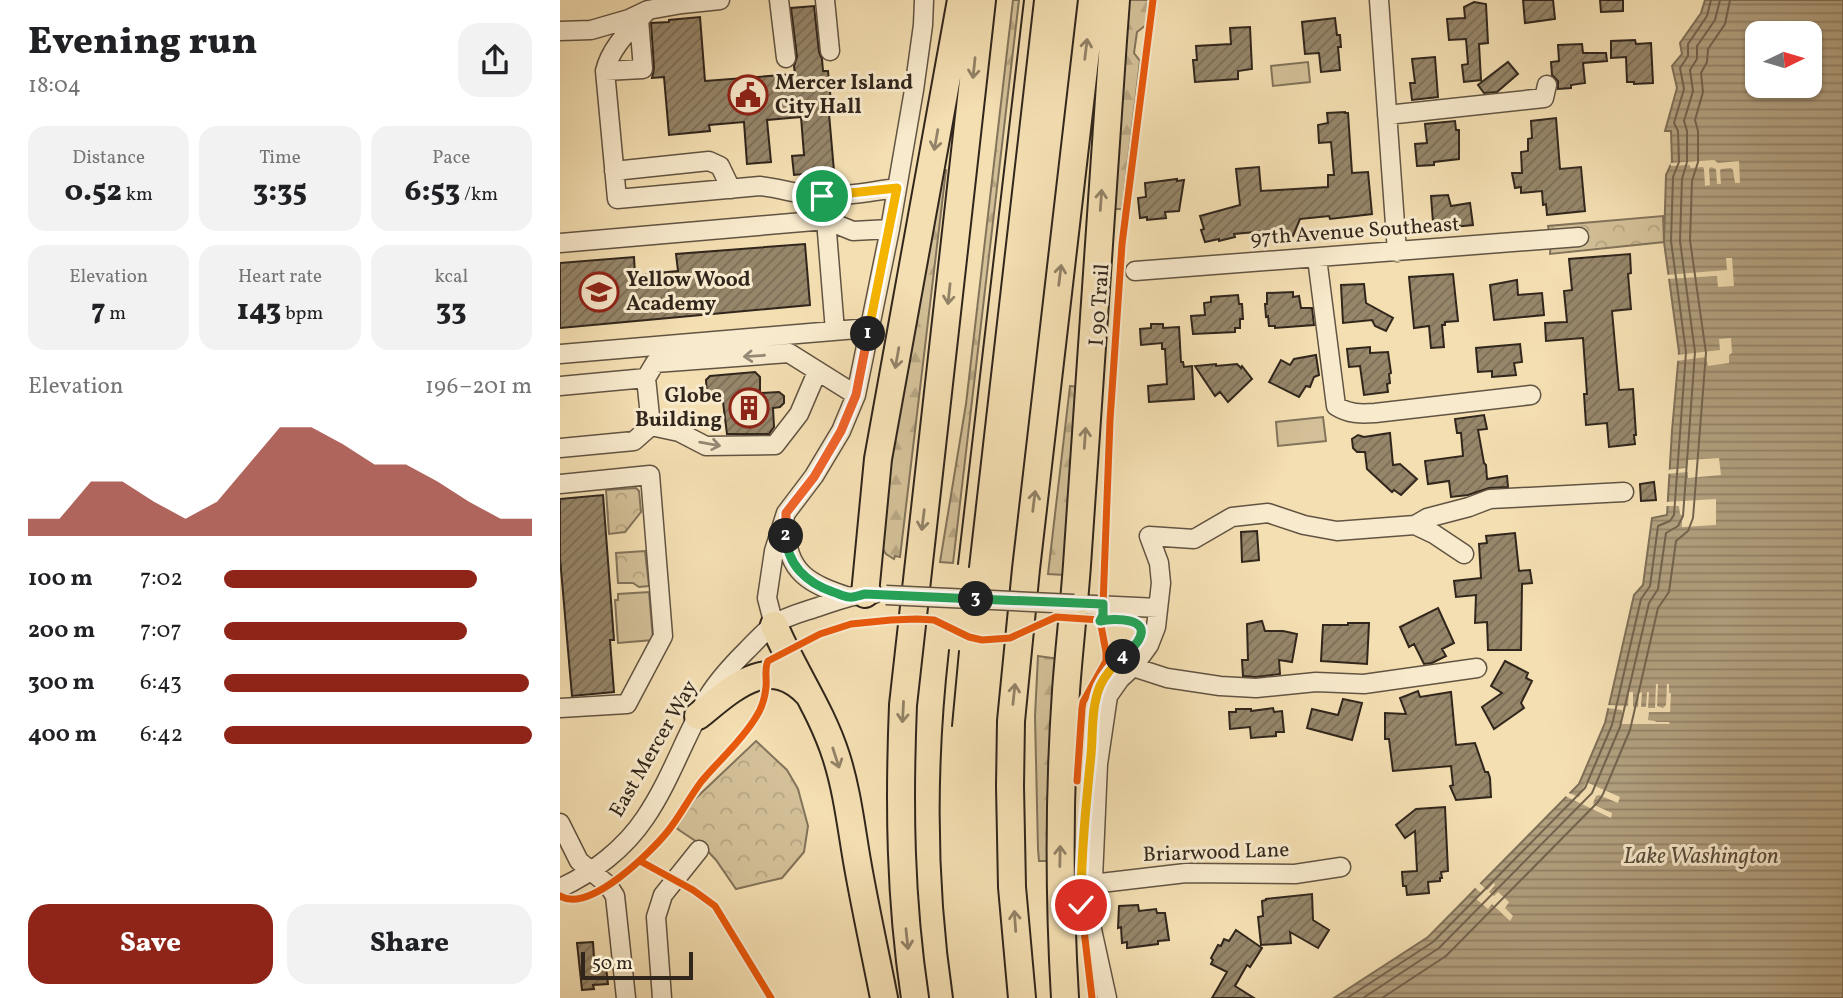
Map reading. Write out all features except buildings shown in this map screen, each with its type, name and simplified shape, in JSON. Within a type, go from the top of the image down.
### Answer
[{"type":"highway","points":[[867,595],[878,459],[961,0]]},
{"type":"highway","points":[[915,998],[901,859],[903,705],[982,0]]},
{"type":"highway","points":[[1022,998],[1012,887],[1011,721],[1092,0]]},
{"type":"highway","points":[[1065,998],[1060,867],[1066,692],[1116,0]]},
{"type":"highway","points":[[774,625],[835,754],[846,793],[884,998]]},
{"type":"highway","points":[[698,716],[742,682],[760,675],[790,679],[809,695]]},
{"type":"street","points":[[560,31],[591,30],[682,4],[720,0]]},
{"type":"street","points":[[779,0],[786,58]]},
{"type":"street","points":[[825,0],[830,51]]},
{"type":"street","points":[[774,625],[767,598],[774,551],[786,513],[814,477],[841,431],[856,395],[890,229],[914,90],[925,0]]},
{"type":"street","points":[[1379,0],[1397,252]]},
{"type":"street","points":[[644,15],[617,45],[608,59],[606,71],[617,199],[769,187],[822,196],[897,188]]},
{"type":"street","points":[[606,71],[643,69],[644,15]]},
{"type":"street","points":[[1387,115],[1544,98],[1548,85]]},
{"type":"street","points":[[614,171],[709,161],[720,166],[731,189]]},
{"type":"street","points":[[560,243],[826,220],[853,231],[890,229]]},
{"type":"street","points":[[826,220],[835,331]]},
{"type":"street","name":"97th Avenue Southeast","points":[[1135,271],[1579,237]]},
{"type":"street","points":[[1317,258],[1336,406],[1353,414],[1375,413],[1531,395]]},
{"type":"street","points":[[560,354],[869,328]]},
{"type":"street","points":[[651,426],[646,378],[655,363],[789,353],[856,395]]},
{"type":"street","points":[[651,426],[679,432],[706,446],[775,446],[799,414],[817,372]]},
{"type":"street","points":[[560,386],[646,378]]},
{"type":"street","points":[[560,448],[634,441],[651,426]]},
{"type":"street","points":[[560,484],[650,475],[663,636],[627,704],[560,708]]},
{"type":"street","points":[[1107,998],[1091,925],[1098,764],[1108,696],[1149,645],[1156,627],[1161,583],[1149,536],[1194,539],[1232,517],[1268,513],[1304,525],[1337,531],[1415,525],[1427,518],[1469,508],[1490,499],[1623,492]]},
{"type":"street","points":[[786,513],[786,542],[797,569],[813,583],[867,595]]},
{"type":"street","points":[[1415,525],[1464,554]]},
{"type":"street","name":"East Mercer Way","points":[[560,888],[618,849],[645,818],[710,693],[732,665],[774,625],[798,614],[867,595],[1158,608]]},
{"type":"street","points":[[1133,667],[1167,678],[1256,688],[1316,682],[1364,684],[1478,668]]},
{"type":"street","points":[[560,823],[579,861],[608,885],[615,896],[626,998]]},
{"type":"street","points":[[662,998],[656,917],[663,895],[699,850]]},
{"type":"street","name":"Briarwood Lane","points":[[1093,884],[1186,873],[1295,874],[1341,867]]},
{"type":"green space","points":[[1013,0],[1019,0],[953,563],[940,562],[966,404]]},
{"type":"green space","points":[[1129,0],[1149,0],[1146,25],[1137,32],[1134,53],[1140,61],[1122,209],[1114,209]]},
{"type":"green space","points":[[1308,62],[1310,82],[1273,86],[1271,66]]},
{"type":"green space","points":[[938,169],[946,170],[900,557],[895,556],[894,559],[886,554],[881,546],[891,445]]},
{"type":"green space","points":[[1663,216],[1664,242],[1550,254],[1548,226]]},
{"type":"green space","points":[[1070,386],[1079,387],[1064,575],[1048,574]]},
{"type":"green space","points":[[1323,417],[1326,441],[1278,446],[1276,422]]},
{"type":"green space","points":[[636,488],[639,491],[641,512],[625,532],[609,534],[606,490]]},
{"type":"green space","points":[[645,551],[649,586],[618,583],[616,553]]},
{"type":"green space","points":[[649,592],[653,640],[618,643],[615,600],[618,600],[618,594]]},
{"type":"green space","points":[[1038,656],[1060,659],[1049,861],[1039,861],[1038,849],[1035,716]]},
{"type":"green space","points":[[756,741],[787,770],[798,789],[808,826],[804,852],[782,878],[736,889],[703,846],[676,828],[695,799]]},
{"type":"water","name":"Lake Washington","points":[[1705,0],[1843,0],[1843,998],[1334,998],[1428,937],[1579,784],[1605,723],[1634,595],[1643,585],[1652,518],[1667,515],[1679,352],[1664,242],[1666,175],[1672,162],[1671,131],[1665,131],[1677,88],[1672,66],[1682,54],[1680,43],[1701,13]]},
{"type":"pier","points":[[1714,160],[1718,163],[1739,161],[1740,183],[1735,183],[1731,168],[1721,169],[1721,184],[1717,184],[1716,169],[1711,167],[1710,185],[1705,186],[1703,167],[1671,166],[1670,163]]},
{"type":"pier","points":[[1726,258],[1732,258],[1734,286],[1718,287],[1717,276],[1666,279],[1665,275],[1727,270]]},
{"type":"pier","points":[[1731,338],[1732,353],[1729,355],[1729,363],[1708,366],[1706,357],[1676,361],[1676,355],[1720,350],[1719,339]]},
{"type":"pier","points":[[1719,458],[1721,475],[1688,478],[1688,472],[1666,474],[1666,470],[1686,468],[1686,460]]},
{"type":"pier","points":[[1716,499],[1716,525],[1682,527],[1679,506],[1666,506],[1666,502]]},
{"type":"pier","points":[[1656,684],[1657,706],[1663,708],[1666,705],[1669,684],[1670,712],[1649,712],[1648,720],[1670,724],[1622,724],[1622,710],[1607,708],[1607,705],[1628,706],[1629,692],[1633,692],[1633,707],[1638,707],[1639,693],[1642,692],[1641,707],[1646,707],[1649,692],[1648,708],[1655,708]]},
{"type":"pier","points":[[1586,782],[1620,797],[1618,803],[1599,795],[1593,803],[1612,813],[1611,818],[1563,795],[1566,792],[1579,797]]},
{"type":"pier","points":[[1478,882],[1487,890],[1494,883],[1489,892],[1494,896],[1498,892],[1509,902],[1505,908],[1513,916],[1510,921],[1492,904],[1488,909],[1476,899],[1481,893],[1473,886]]},
{"type":"tram line","points":[[958,564],[1024,0]]},
{"type":"tram line","points":[[969,567],[1034,0]]},
{"type":"tram line","points":[[949,650],[942,737],[940,824],[943,911],[953,998]]},
{"type":"tram line","points":[[952,726],[959,651]]},
{"type":"cycle path","name":"I 90 Trail","points":[[1077,781],[1083,702],[1106,661],[1100,620],[1103,615],[1110,420],[1122,244],[1153,0]]},
{"type":"cycle path","points":[[560,896],[572,899],[602,889],[634,866],[660,841],[701,782],[737,743],[756,717],[765,695],[768,661],[820,634],[851,624],[917,619],[934,620],[969,637],[982,640],[1010,638],[1056,617],[1129,619],[1136,622],[1141,631],[1140,639],[1107,676],[1095,706],[1081,868],[1081,905],[1092,998]]},
{"type":"cycle path","points":[[640,861],[693,890],[715,906],[771,998]]},
{"type":"place","name":"Mercer Island City Hall","points":[[748,95]]},
{"type":"place","name":"Yellow Wood Academy","points":[[599,292]]},
{"type":"place","name":"Globe Building","points":[[749,408]]},
{"type":"route","points":[[822,196],[897,188],[856,395],[841,431],[814,477],[786,513],[786,542],[790,556],[804,577],[824,589],[849,597],[865,594],[1103,604],[1100,621],[1129,619],[1136,622],[1140,639],[1112,667],[1099,687],[1095,706],[1084,818],[1081,905]]}]
